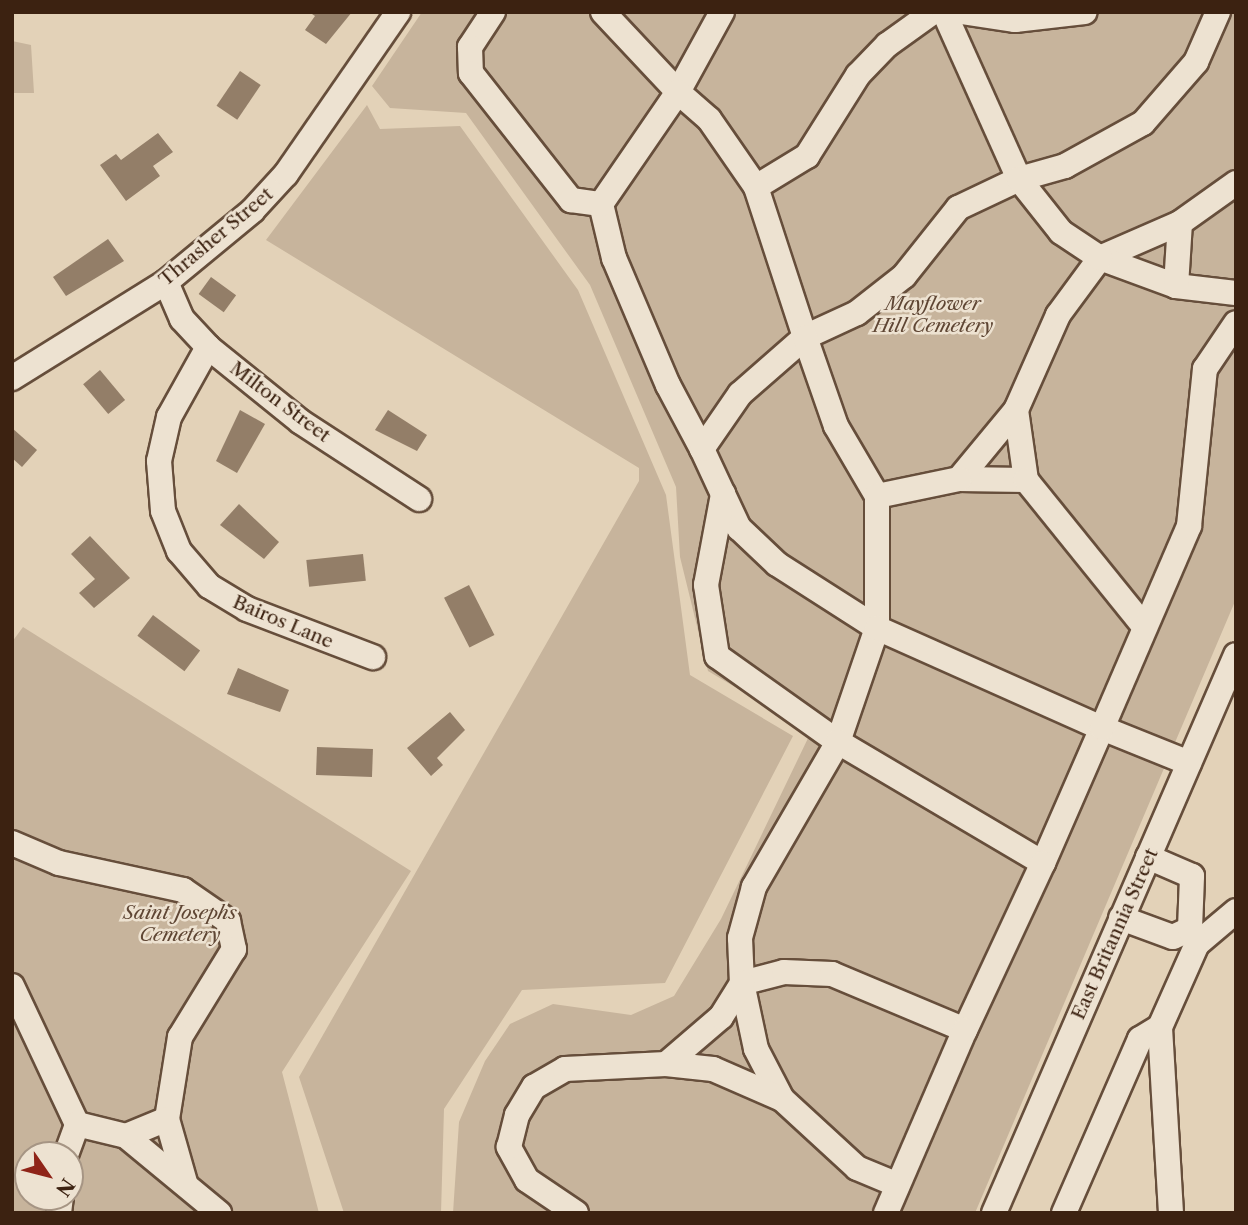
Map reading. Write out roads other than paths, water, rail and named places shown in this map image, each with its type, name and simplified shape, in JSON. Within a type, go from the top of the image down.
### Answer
[{"type":"street","name":"Thrasher Street","points":[[12,378],[166,282],[268,196],[398,12]]},
{"type":"street","points":[[493,12],[470,47],[471,73],[571,200],[601,204]]},
{"type":"street","points":[[603,12],[678,92],[709,119],[756,187],[836,426],[877,496],[877,628],[838,742],[754,887],[740,938],[742,983],[756,1049],[782,1099]]},
{"type":"street","points":[[722,12],[678,92],[601,204],[609,245],[723,494],[752,545],[877,628],[1102,728],[1189,763]]},
{"type":"street","points":[[756,187],[807,156],[866,66],[933,12]]},
{"type":"street","points":[[944,12],[1019,179],[1061,232],[1100,258],[1176,286],[1236,293]]},
{"type":"street","points":[[961,12],[1015,20],[1085,12]]},
{"type":"street","points":[[702,449],[740,394],[805,337],[885,294],[958,208],[1019,179],[1065,166],[1143,123],[1196,62],[1217,12]]},
{"type":"street","points":[[959,479],[1016,410],[1058,315],[1100,258],[1180,223],[1236,183]]},
{"type":"street","points":[[1176,286],[1180,223]]},
{"type":"street","name":"Milton Street","points":[[166,282],[182,319],[208,346],[301,422],[419,499]]},
{"type":"street","points":[[886,1213],[965,1030],[1043,863],[1189,526],[1205,369],[1236,323]]},
{"type":"street","name":"Bairos Lane","points":[[208,346],[169,417],[159,461],[163,511],[179,551],[209,586],[247,610],[373,657]]},
{"type":"street","points":[[1016,410],[1026,480],[1144,626]]},
{"type":"street","points":[[877,496],[959,479],[1026,480]]},
{"type":"street","points":[[723,494],[706,585],[717,656],[838,742],[1043,863]]},
{"type":"street","name":"East Britannia Street","points":[[994,1213],[1236,654]]},
{"type":"street","points":[[12,843],[59,863],[183,890],[228,920],[234,949],[180,1037],[167,1119],[187,1185]]},
{"type":"street","points":[[1148,857],[1192,876],[1194,936],[1160,1027],[1171,1213]]},
{"type":"street","points":[[1121,918],[1173,937],[1194,936],[1236,911]]},
{"type":"street","points":[[666,1063],[721,1017],[742,983],[784,972],[832,974],[965,1030]]},
{"type":"street","points":[[12,986],[77,1124],[71,1141]]},
{"type":"street","points":[[1064,1213],[1140,1038],[1160,1027]]},
{"type":"street","points":[[576,1213],[544,1195],[516,1164],[509,1147],[525,1100],[548,1074],[565,1069],[666,1063],[713,1069],[782,1099],[857,1168],[898,1185]]},
{"type":"street","points":[[126,1136],[167,1119]]},
{"type":"street","points":[[77,1124],[126,1136],[219,1213]]},
{"type":"park label","name":"Mayflower Hill Cemetery","points":[[933,315]]},
{"type":"park label","name":"Saint Josephs Cemetery","points":[[180,924]]}]
